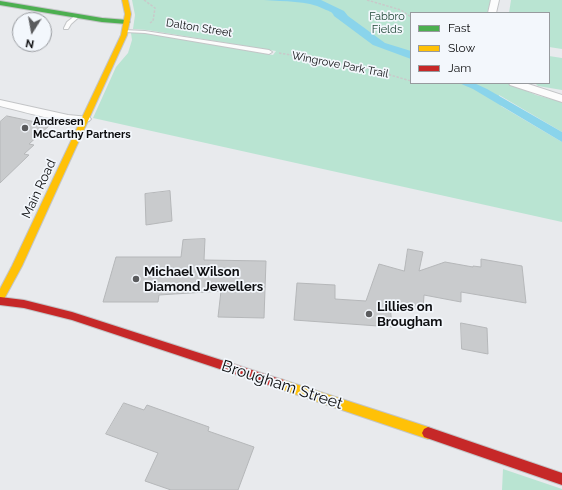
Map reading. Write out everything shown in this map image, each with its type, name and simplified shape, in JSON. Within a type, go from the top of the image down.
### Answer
[{"type":"street","name":"Main Road","points":[[2,293],[125,31],[128,14],[125,0]]},
{"type":"street","points":[[492,12],[495,0]]},
{"type":"street","points":[[0,3],[110,22],[127,22]]},
{"type":"street","points":[[526,86],[562,99]]},
{"type":"street","points":[[0,103],[68,118],[85,119]]},
{"type":"street","name":"Brougham Street","points":[[2,293],[32,306],[76,318],[274,382],[562,479]]},
{"type":"lane","points":[[66,28],[69,23],[78,16]]},
{"type":"lane","name":"Dalton Street","points":[[125,31],[140,31],[269,52]]},
{"type":"path","points":[[140,31],[153,21],[155,8],[144,0]]},
{"type":"path","points":[[367,0],[401,10],[410,16]]},
{"type":"path","name":"Wingrove Park Trail","points":[[269,52],[366,68],[410,81]]},
{"type":"green space","name":"Fabbro Fields","points":[[132,0],[491,0],[488,12],[410,12],[410,84],[511,84],[536,95],[562,102],[562,132],[499,95],[501,106],[562,142],[562,222],[93,118],[116,67],[128,53],[132,40],[131,33],[143,33],[273,55],[276,51],[133,29],[135,15]]},
{"type":"green space","points":[[511,0],[562,0],[562,49],[550,47],[550,12],[509,12]]},
{"type":"green space","points":[[550,56],[562,58],[562,90],[538,86],[536,84],[550,84]]},
{"type":"green space","points":[[503,469],[562,489],[562,490],[502,490]]},
{"type":"water","points":[[264,0],[321,0],[344,11],[348,16],[385,43],[410,51],[410,59],[373,45],[334,16],[331,12],[310,4]]},
{"type":"water","points":[[461,84],[476,84],[487,89],[562,132],[562,142],[473,89]]},
{"type":"building","points":[[7,116],[50,125],[29,144],[34,145],[24,154],[29,155],[0,183],[0,122]]},
{"type":"building","points":[[170,191],[172,221],[146,225],[145,194]]},
{"type":"building","points":[[205,239],[204,260],[266,261],[264,318],[218,317],[221,291],[159,295],[158,302],[103,302],[116,257],[181,257],[183,240]]},
{"type":"building","points":[[408,249],[423,252],[419,271],[445,262],[481,267],[481,259],[522,266],[526,303],[461,292],[461,302],[424,295],[423,310],[390,304],[392,327],[294,320],[297,283],[335,285],[335,299],[366,301],[379,264],[404,271]]},
{"type":"building","points":[[461,323],[487,328],[488,354],[462,349]]},
{"type":"building","points":[[124,403],[144,410],[147,405],[209,427],[208,431],[254,447],[238,490],[171,490],[145,481],[158,453],[106,434]]},
{"type":"traffic: fast","points":[[0,3],[102,20],[127,22]]},
{"type":"traffic: slow","points":[[0,298],[17,266],[124,35],[128,14],[125,0]]},
{"type":"traffic: slow","points":[[280,384],[428,433]]},
{"type":"traffic: jam","points":[[0,301],[24,304],[72,316],[280,384]]},
{"type":"traffic: jam","points":[[428,433],[562,479]]},
{"type":"place","name":"Andresen McCarthy Partners","points":[[25,128]]},
{"type":"place","name":"Michael Wilson Diamond Jewellers","points":[[136,279]]},
{"type":"place","name":"Lillies on Brougham","points":[[369,314]]}]
